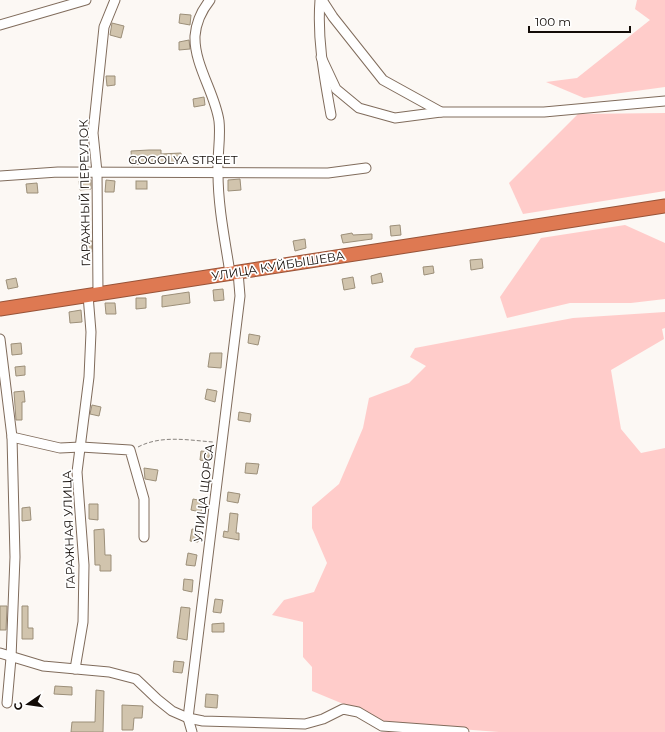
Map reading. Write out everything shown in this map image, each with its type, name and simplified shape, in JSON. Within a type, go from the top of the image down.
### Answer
[{"type":"highway","name":"УЛИЦА КУЙБЫШЕВА","points":[[0,309],[665,206]]},
{"type":"street","points":[[0,25],[86,0]]},
{"type":"street","name":"ГАРАЖНЫЙ ПЕРЕУЛОК","points":[[93,294],[97,172],[93,133],[104,27],[115,0]]},
{"type":"street","name":"УЛИЦА ЩОРСА","points":[[188,718],[240,296],[219,203],[219,122],[211,92],[198,58],[195,36],[201,11],[210,0]]},
{"type":"street","points":[[321,0],[318,25],[321,57],[331,115]]},
{"type":"street","points":[[321,0],[383,80],[441,112]]},
{"type":"street","points":[[321,57],[336,89],[359,108],[395,118],[441,112],[544,112],[665,101]]},
{"type":"street","name":"GOGOLYA STREET","points":[[0,176],[58,172],[328,172],[366,168]]},
{"type":"street","name":"ГАРАЖНАЯ УЛИЦА","points":[[75,669],[83,622],[84,565],[77,472],[89,377],[93,294]]},
{"type":"street","points":[[0,339],[3,397],[12,437],[15,558],[11,658],[7,703]]},
{"type":"street","points":[[12,437],[60,448],[81,447],[130,450],[144,499],[144,538]]},
{"type":"street","points":[[0,653],[11,658],[43,666],[109,672],[136,679],[172,711],[188,718],[265,728],[305,724],[323,719],[343,709],[358,712],[382,726],[464,732]]},
{"type":"street","points":[[188,718],[192,732]]},
{"type":"path","points":[[130,450],[147,442],[169,438],[222,442]]},
{"type":"shaded area","points":[[637,0],[665,0],[665,87],[584,98],[546,82],[577,78],[650,20],[635,9]]},
{"type":"shaded area","points":[[665,113],[665,191],[523,214],[509,183],[578,114]]},
{"type":"shaded area","points":[[625,225],[665,243],[665,299],[631,303],[570,303],[507,318],[500,297],[541,238]]},
{"type":"shaded area","points":[[665,312],[665,328],[662,329],[664,339],[611,370],[621,429],[641,453],[665,448],[665,732],[499,732],[368,722],[365,713],[312,691],[312,667],[303,657],[303,622],[272,615],[284,600],[314,592],[327,563],[312,528],[312,507],[339,484],[363,428],[369,398],[409,383],[426,366],[410,357],[415,348],[573,318]]},
{"type":"building","points":[[180,14],[191,15],[190,25],[179,23]]},
{"type":"building","points":[[112,23],[124,26],[121,38],[110,35]]},
{"type":"building","points":[[189,40],[190,49],[179,50],[179,42]]},
{"type":"building","points":[[106,76],[115,76],[115,85],[107,86]]},
{"type":"building","points":[[204,97],[205,105],[194,107],[193,99]]},
{"type":"building","points":[[161,150],[161,154],[181,153],[182,162],[141,162],[141,164],[132,165],[131,151]]},
{"type":"building","points":[[240,179],[241,190],[228,191],[228,180]]},
{"type":"building","points":[[91,180],[91,189],[80,190],[79,181]]},
{"type":"building","points":[[106,180],[115,181],[114,192],[105,192]]},
{"type":"building","points":[[136,181],[147,181],[147,189],[136,189]]},
{"type":"building","points":[[37,183],[38,193],[27,193],[26,184]]},
{"type":"building","points":[[400,225],[401,235],[391,236],[390,226]]},
{"type":"building","points":[[352,233],[353,235],[372,234],[372,239],[343,243],[341,235]]},
{"type":"building","points":[[305,239],[306,248],[295,251],[293,241]]},
{"type":"building","points":[[92,241],[92,252],[82,252],[82,242]]},
{"type":"building","points":[[482,259],[483,268],[471,270],[470,260]]},
{"type":"building","points":[[433,266],[434,273],[424,275],[423,267]]},
{"type":"building","points":[[381,273],[383,282],[372,284],[371,276]]},
{"type":"building","points":[[353,277],[355,288],[344,290],[342,279]]},
{"type":"building","points":[[16,278],[18,287],[8,289],[6,280]]},
{"type":"building","points":[[223,289],[224,300],[214,301],[213,290]]},
{"type":"building","points":[[189,292],[190,303],[162,307],[162,296]]},
{"type":"building","points":[[136,298],[146,298],[146,308],[136,309]]},
{"type":"building","points":[[105,303],[115,303],[116,314],[106,314]]},
{"type":"building","points":[[81,310],[82,322],[70,323],[69,312]]},
{"type":"building","points":[[249,334],[260,336],[258,345],[248,343]]},
{"type":"building","points":[[21,343],[22,354],[12,355],[11,344]]},
{"type":"building","points":[[210,353],[222,353],[221,368],[208,367]]},
{"type":"building","points":[[25,366],[25,375],[16,376],[15,367]]},
{"type":"building","points":[[207,389],[217,391],[215,402],[205,399]]},
{"type":"building","points":[[24,391],[25,402],[22,402],[22,420],[16,420],[14,392]]},
{"type":"building","points":[[92,405],[101,407],[99,416],[90,414]]},
{"type":"building","points":[[239,412],[251,414],[250,422],[238,420]]},
{"type":"building","points":[[201,451],[210,452],[208,462],[200,460]]},
{"type":"building","points":[[246,463],[259,464],[257,474],[245,473]]},
{"type":"building","points":[[144,468],[158,470],[156,481],[145,479]]},
{"type":"building","points":[[228,492],[240,494],[238,503],[227,501]]},
{"type":"building","points":[[193,499],[203,501],[201,512],[191,510]]},
{"type":"building","points":[[89,504],[98,504],[98,520],[89,519]]},
{"type":"building","points":[[30,507],[31,520],[22,521],[22,508]]},
{"type":"building","points":[[230,513],[238,514],[236,533],[239,533],[239,540],[223,537],[224,531],[228,532]]},
{"type":"building","points":[[104,529],[105,555],[111,555],[111,571],[100,571],[100,565],[95,565],[94,530]]},
{"type":"building","points":[[192,529],[200,530],[198,542],[190,541]]},
{"type":"building","points":[[188,553],[197,555],[195,566],[186,565]]},
{"type":"building","points":[[184,579],[193,580],[192,592],[183,590]]},
{"type":"building","points":[[215,599],[223,600],[221,613],[213,612]]},
{"type":"building","points":[[0,606],[7,606],[6,630],[0,630]]},
{"type":"building","points":[[22,606],[28,606],[28,628],[33,628],[33,639],[22,639]]},
{"type":"building","points":[[181,607],[190,608],[187,640],[177,638]]},
{"type":"building","points":[[224,623],[224,632],[212,632],[212,624]]},
{"type":"building","points":[[174,661],[184,662],[182,673],[173,672]]},
{"type":"building","points":[[55,686],[72,687],[72,695],[54,694]]},
{"type":"building","points":[[96,690],[104,691],[103,732],[71,732],[72,722],[95,722]]},
{"type":"building","points":[[206,694],[218,695],[217,708],[205,707]]},
{"type":"building","points":[[122,705],[143,706],[142,718],[134,718],[133,730],[122,730]]}]
